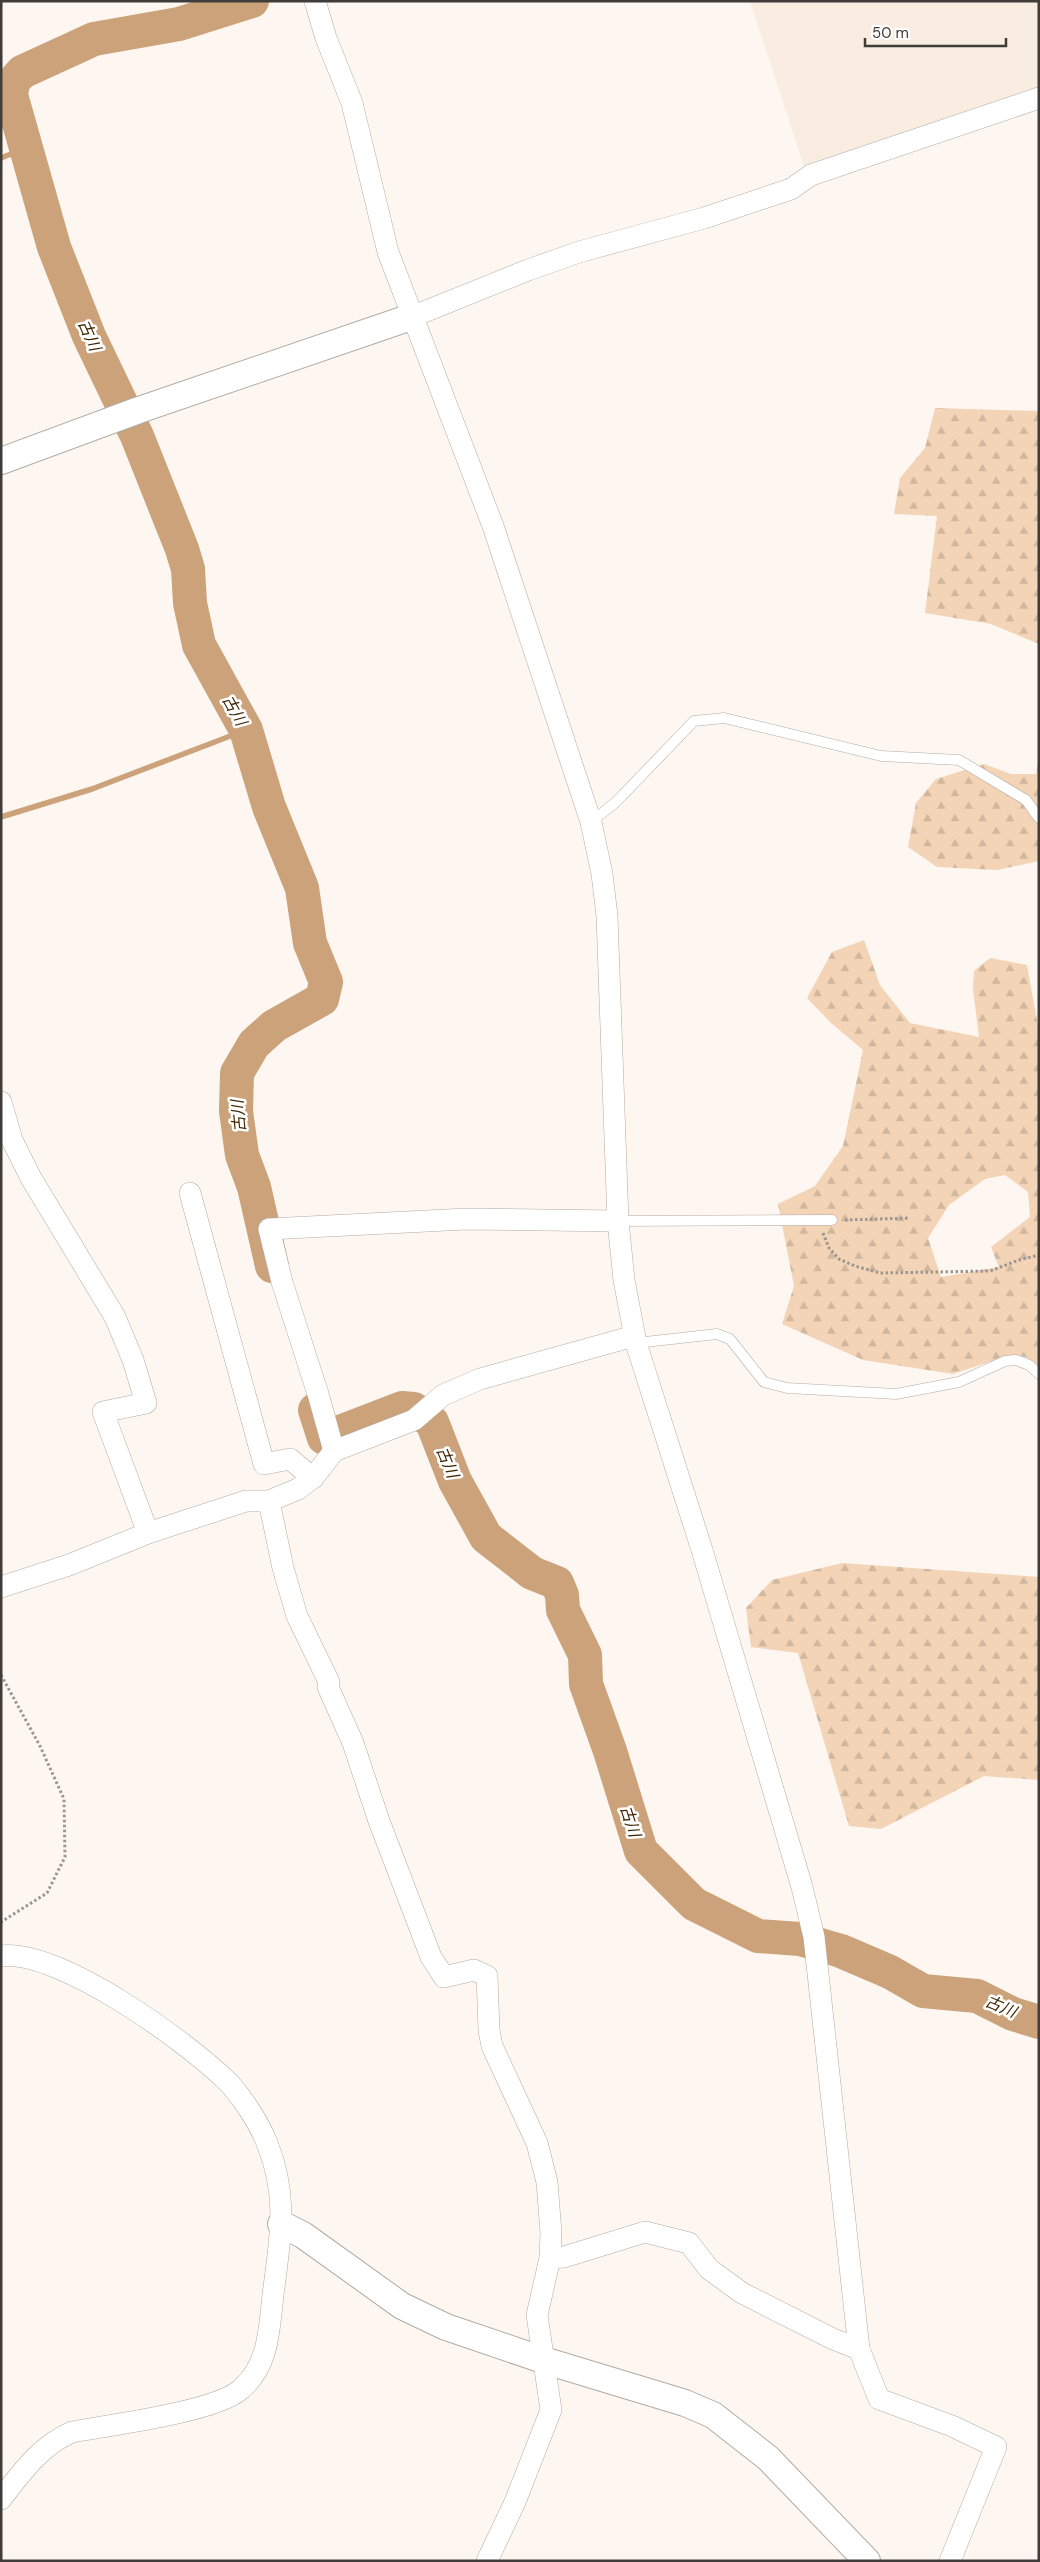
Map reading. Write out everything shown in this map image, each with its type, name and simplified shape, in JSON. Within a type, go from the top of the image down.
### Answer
[{"type":"street","points":[[315,1],[326,38],[352,103],[388,252],[493,526],[591,822],[602,874],[607,916],[618,1221],[624,1280],[635,1340],[702,1550],[802,1887],[815,1944],[859,2349],[879,2399],[952,2426],[996,2446],[950,2561]]},
{"type":"street","points":[[1,461],[138,410],[414,316],[528,270],[579,252],[713,215],[791,189],[811,175],[1039,98]]},
{"type":"street","points":[[1,1102],[12,1140],[31,1178],[115,1317],[132,1360],[146,1402],[103,1412],[148,1533]]},
{"type":"street","points":[[190,1193],[264,1464],[290,1459],[314,1478]]},
{"type":"street","points":[[1,1587],[69,1565],[148,1533],[246,1501],[269,1501],[298,1489],[314,1478],[331,1440],[282,1282],[269,1229],[466,1220],[618,1221]]},
{"type":"street","points":[[331,1440],[420,1414],[443,1395],[480,1379],[635,1340]]},
{"type":"street","points":[[269,1501],[283,1568],[297,1616],[329,1682],[328,1687],[353,1743],[378,1821],[431,1957],[444,1977],[474,1970],[487,1976],[489,2030],[492,2046],[501,2070],[525,2116],[543,2163],[550,2208],[550,2258],[538,2309],[538,2327],[551,2410],[515,2502],[487,2561]]},
{"type":"street","points":[[1,1956],[29,1959],[59,1970],[112,1996],[135,2009],[193,2050],[231,2085],[267,2142],[280,2186],[281,2224],[267,2345],[260,2367],[239,2391],[223,2400],[190,2410],[72,2432],[42,2449],[1,2499]]},
{"type":"street","points":[[281,2224],[303,2235],[402,2306],[446,2327],[543,2360],[685,2403],[718,2419],[768,2458],[867,2561]]},
{"type":"street","points":[[550,2258],[564,2257],[645,2232],[689,2244],[709,2269],[742,2293],[833,2339],[859,2349]]},
{"type":"lane","points":[[591,822],[616,802],[694,721],[724,718],[880,756],[959,760],[1026,800],[1039,818]]},
{"type":"lane","points":[[618,1221],[826,1220]]},
{"type":"lane","points":[[635,1340],[717,1334],[730,1339],[764,1382],[787,1388],[896,1394],[959,1382],[1005,1360],[1016,1360],[1029,1365],[1039,1374]]},
{"type":"path","points":[[910,1218],[826,1220],[829,1248],[839,1259],[854,1266],[880,1273],[990,1271],[1039,1255]]},
{"type":"path","points":[[1,1675],[40,1746],[64,1800],[66,1857],[47,1893],[1,1922]]},
{"type":"shaded area","points":[[750,1],[1039,1],[1039,91],[809,168],[804,166]]},
{"type":"green space","points":[[935,408],[1039,411],[1039,644],[991,624],[925,613],[937,516],[894,514],[900,478],[925,448]]},
{"type":"green space","points":[[1039,759],[1039,861],[997,870],[937,867],[908,847],[916,803],[936,779],[984,764],[1011,774],[1036,774]]},
{"type":"green space","points":[[864,940],[880,985],[910,1023],[979,1037],[973,990],[974,971],[990,958],[1027,965],[1039,1031],[1039,1366],[1026,1357],[1010,1355],[953,1374],[863,1360],[782,1324],[794,1286],[778,1204],[815,1186],[843,1146],[863,1050],[831,1023],[807,998],[832,952]],"holes":[[[1005,1175],[1028,1192],[1030,1217],[991,1247],[999,1267],[941,1277],[928,1238],[949,1205],[985,1179]]]},
{"type":"green space","points":[[842,1563],[1039,1577],[1039,1780],[984,1776],[881,1829],[849,1826],[798,1653],[751,1647],[746,1608],[772,1580]]},
{"type":"waterway","name":"古川","points":[[252,1],[179,24],[94,39],[22,72],[13,82],[11,95],[54,247],[89,336],[137,436],[182,549],[188,569],[190,603],[199,645],[246,730],[269,807],[302,888],[310,943],[326,982],[322,999],[274,1026],[254,1044],[237,1073],[236,1111],[242,1155],[254,1187],[272,1266]]},
{"type":"waterway","points":[[1,158],[26,148]]},
{"type":"waterway","points":[[1,817],[92,789],[246,730]]},
{"type":"waterway","name":"古川","points":[[315,1410],[324,1438],[402,1408],[414,1409],[432,1422],[455,1481],[486,1537],[532,1573],[557,1583],[562,1595],[563,1610],[585,1655],[586,1684],[610,1751],[641,1851],[694,1904],[758,1936],[800,1939],[841,1951],[890,1972],[923,1991],[977,1996],[1013,2014],[1039,2022]]}]
